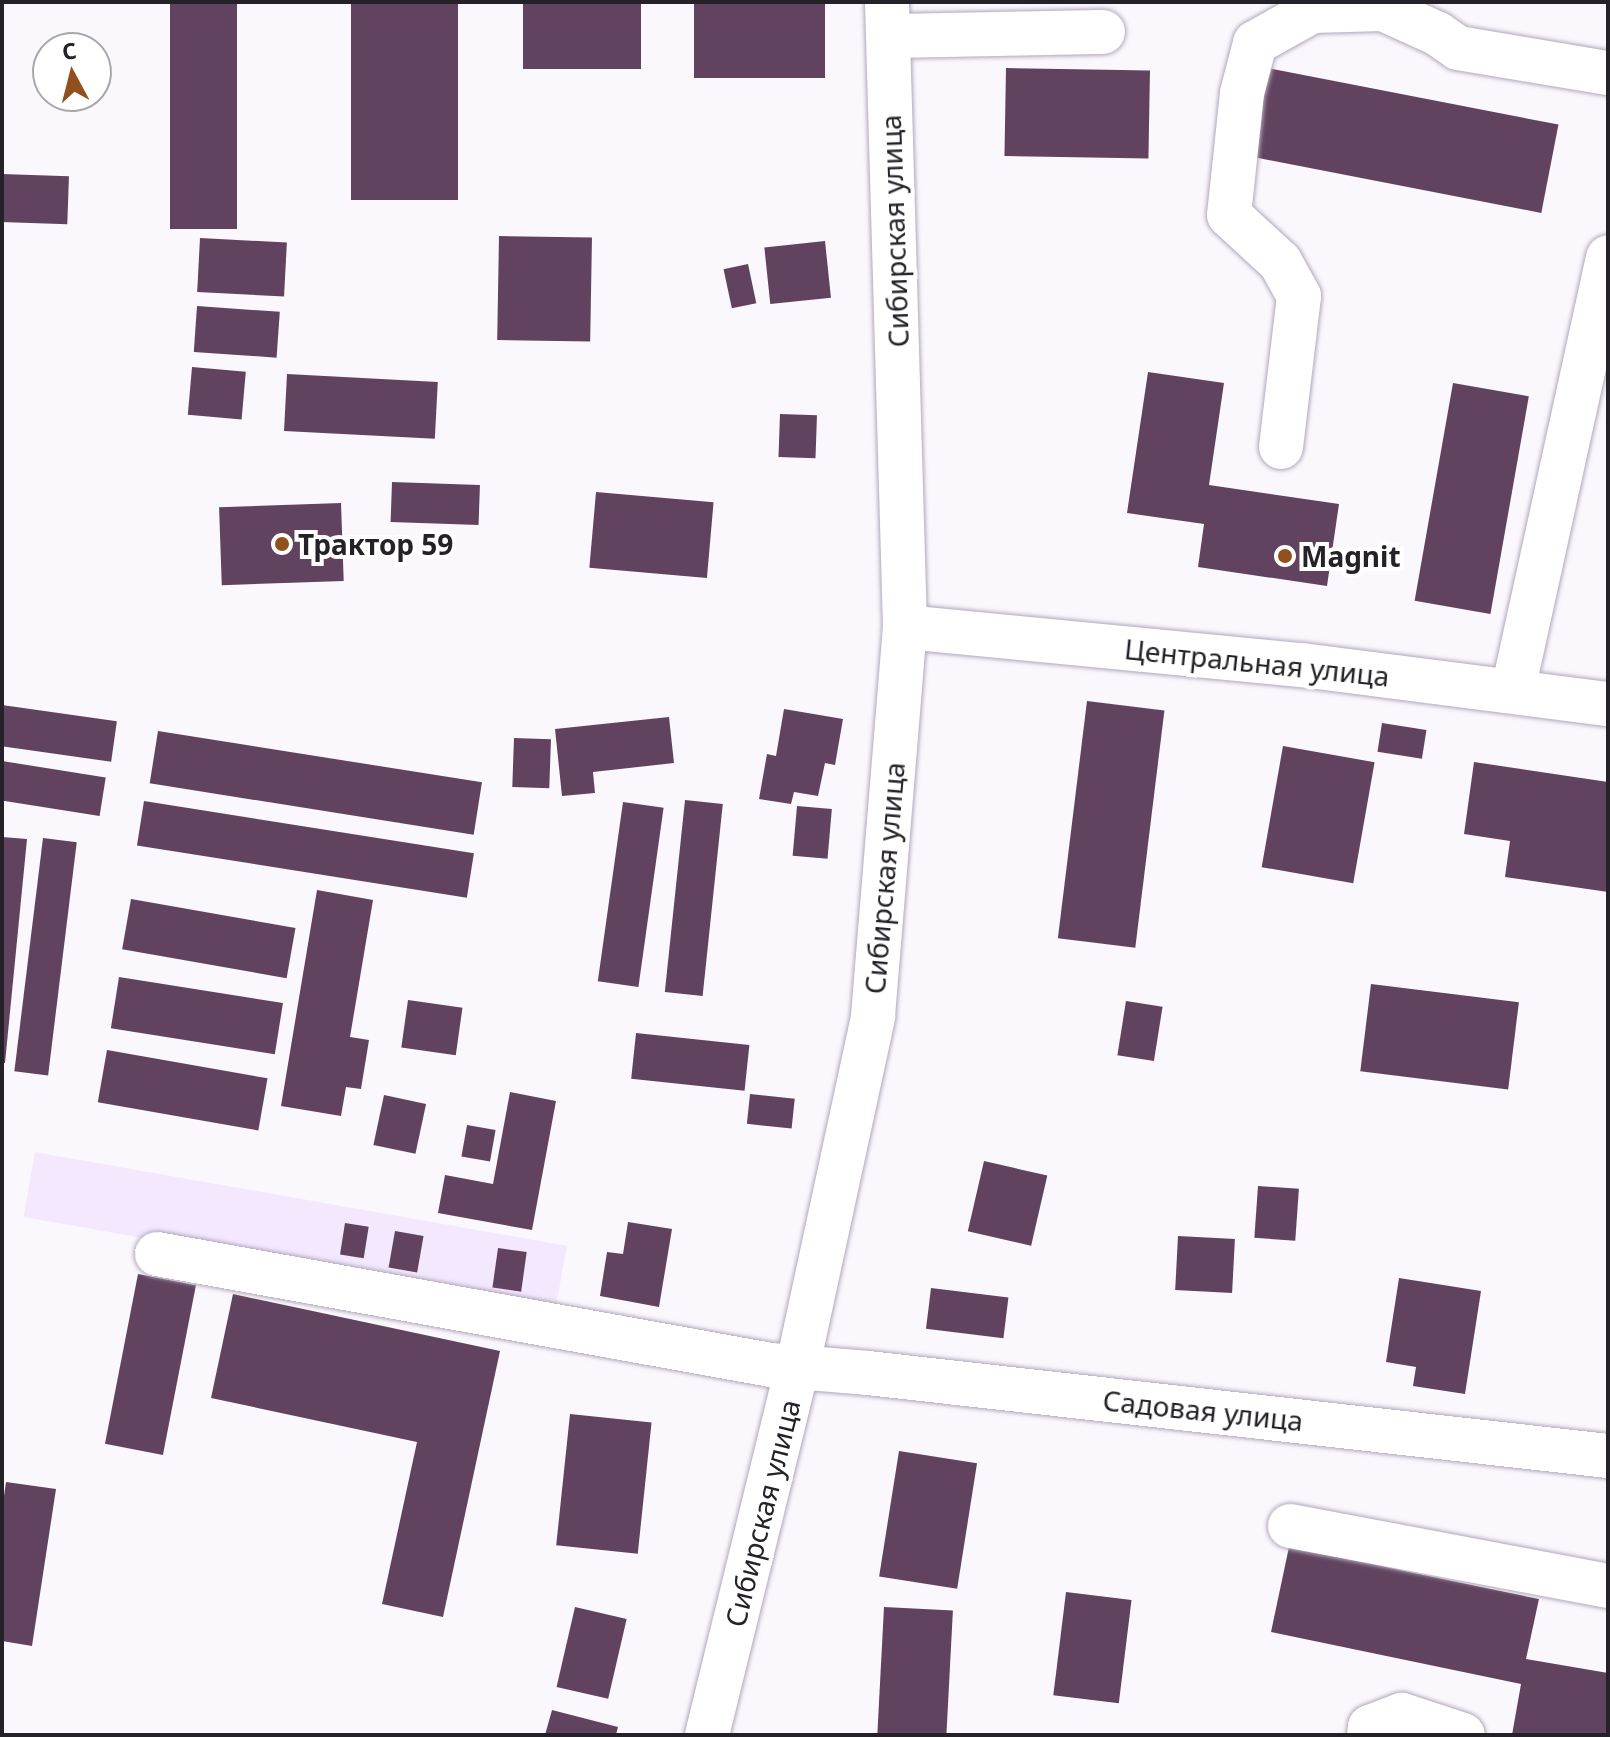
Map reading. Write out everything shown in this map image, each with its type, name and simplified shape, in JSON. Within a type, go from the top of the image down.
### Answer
[{"type":"street","points":[[1281,447],[1299,296],[1280,262],[1229,215],[1242,93],[1255,43],[1312,11],[1383,9],[1438,34],[1458,48],[1608,73]]},
{"type":"street","points":[[888,19],[1103,32]]},
{"type":"street","name":"Сибирская улица","points":[[707,1735],[797,1369],[873,1016],[905,627],[888,19]]},
{"type":"street","points":[[1513,690],[1608,257]]},
{"type":"street","name":"Центральная улица","points":[[905,627],[1302,665],[1608,704]]},
{"type":"street","name":"Садовая улица","points":[[157,1254],[797,1369],[884,1374],[1608,1456]]},
{"type":"street","points":[[1290,1526],[1608,1586]]},
{"type":"street","points":[[1369,1735],[1370,1727],[1402,1715],[1463,1735]]},
{"type":"shaded area","points":[[35,1152],[567,1246],[555,1311],[24,1217]]},
{"type":"building","points":[[170,2],[237,2],[237,229],[170,229]]},
{"type":"building","points":[[351,2],[458,2],[458,200],[351,200]]},
{"type":"building","points":[[523,2],[641,2],[641,69],[523,69]]},
{"type":"building","points":[[694,2],[825,2],[825,78],[694,78]]},
{"type":"building","points":[[1262,67],[1558,125],[1541,213],[1245,155]]},
{"type":"building","points":[[1006,68],[1150,71],[1148,158],[1004,156]]},
{"type":"building","points":[[2,174],[69,176],[67,224],[2,222]]},
{"type":"building","points":[[499,236],[592,238],[590,342],[497,340]]},
{"type":"building","points":[[200,238],[287,243],[284,296],[197,292]]},
{"type":"building","points":[[825,241],[831,298],[770,304],[764,247]]},
{"type":"building","points":[[748,264],[756,303],[732,308],[724,269]]},
{"type":"building","points":[[197,306],[280,312],[277,358],[194,352]]},
{"type":"building","points":[[192,367],[246,372],[242,420],[188,415]]},
{"type":"building","points":[[1148,372],[1224,383],[1209,485],[1339,504],[1327,586],[1198,567],[1204,524],[1127,513]]},
{"type":"building","points":[[287,374],[438,382],[435,439],[284,431]]},
{"type":"building","points":[[1453,383],[1529,396],[1490,614],[1415,601]]},
{"type":"building","points":[[780,414],[817,415],[815,458],[778,457]]},
{"type":"building","points":[[392,482],[480,485],[479,525],[391,522]]},
{"type":"building","points":[[596,492],[714,502],[707,578],[589,568]]},
{"type":"building","name":"Трактор 59","points":[[341,503],[344,581],[222,585],[219,507]]},
{"type":"building","points":[[1087,701],[1164,711],[1135,948],[1058,938]]},
{"type":"building","points":[[2,705],[117,721],[111,762],[2,746]]},
{"type":"building","points":[[784,709],[843,719],[835,765],[825,763],[818,796],[794,792],[791,804],[759,799],[767,754],[776,756]]},
{"type":"building","points":[[669,717],[674,763],[593,772],[595,793],[562,796],[555,729]]},
{"type":"building","points":[[1382,723],[1426,730],[1422,759],[1377,752]]},
{"type":"building","points":[[158,731],[482,782],[474,835],[150,783]]},
{"type":"building","points":[[514,738],[551,739],[549,788],[512,787]]},
{"type":"building","points":[[1283,746],[1375,762],[1353,883],[1262,867]]},
{"type":"building","points":[[2,761],[106,777],[100,816],[2,800]]},
{"type":"building","points":[[1474,762],[1608,782],[1608,892],[1505,877],[1510,841],[1464,834]]},
{"type":"building","points":[[685,800],[723,804],[703,996],[665,992]]},
{"type":"building","points":[[144,801],[474,853],[467,898],[137,845]]},
{"type":"building","points":[[623,802],[664,808],[638,987],[598,981]]},
{"type":"building","points":[[797,806],[832,809],[828,859],[793,856]]},
{"type":"building","points":[[2,837],[27,839],[5,1063],[2,1063]]},
{"type":"building","points":[[43,838],[77,842],[48,1075],[14,1071]]},
{"type":"building","points":[[317,890],[373,900],[350,1037],[369,1040],[361,1089],[346,1087],[341,1116],[281,1106]]},
{"type":"building","points":[[131,899],[295,928],[287,978],[122,949]]},
{"type":"building","points":[[119,977],[283,1003],[275,1054],[111,1028]]},
{"type":"building","points":[[1371,984],[1519,1002],[1508,1090],[1360,1071]]},
{"type":"building","points":[[408,1000],[462,1008],[456,1055],[401,1048]]},
{"type":"building","points":[[1126,1001],[1163,1007],[1154,1061],[1117,1055]]},
{"type":"building","points":[[636,1033],[749,1045],[745,1091],[631,1079]]},
{"type":"building","points":[[107,1050],[268,1078],[258,1130],[98,1102]]},
{"type":"building","points":[[510,1092],[556,1101],[532,1230],[438,1213],[445,1175],[493,1184]]},
{"type":"building","points":[[750,1094],[795,1099],[792,1129],[747,1124]]},
{"type":"building","points":[[384,1095],[426,1104],[415,1154],[373,1145]]},
{"type":"building","points":[[467,1125],[496,1130],[490,1162],[461,1157]]},
{"type":"building","points":[[984,1161],[1047,1176],[1031,1246],[968,1231]]},
{"type":"building","points":[[1258,1186],[1299,1189],[1295,1241],[1254,1238]]},
{"type":"building","points":[[628,1222],[672,1229],[659,1307],[600,1296],[607,1252],[623,1254]]},
{"type":"building","points":[[345,1223],[369,1227],[364,1258],[340,1255]]},
{"type":"building","points":[[395,1231],[424,1236],[417,1272],[389,1267]]},
{"type":"building","points":[[1178,1236],[1235,1239],[1232,1293],[1175,1290]]},
{"type":"building","points":[[498,1248],[527,1252],[521,1292],[492,1288]]},
{"type":"building","points":[[138,1274],[196,1285],[163,1455],[105,1444]]},
{"type":"building","points":[[1399,1278],[1481,1291],[1465,1394],[1413,1386],[1416,1367],[1386,1362]]},
{"type":"building","points":[[931,1288],[1008,1298],[1003,1338],[926,1329]]},
{"type":"building","points":[[233,1294],[500,1351],[443,1617],[382,1604],[417,1442],[211,1398]]},
{"type":"building","points":[[570,1414],[652,1423],[638,1554],[556,1545]]},
{"type":"building","points":[[899,1451],[977,1463],[957,1589],[879,1576]]},
{"type":"building","points":[[6,1482],[56,1489],[32,1646],[2,1641],[2,1510]]},
{"type":"building","points":[[1289,1547],[1539,1599],[1526,1659],[1608,1673],[1608,1735],[1512,1735],[1521,1684],[1271,1632]]},
{"type":"building","points":[[1066,1592],[1132,1600],[1119,1703],[1053,1695]]},
{"type":"building","points":[[575,1607],[627,1619],[608,1699],[557,1687]]},
{"type":"building","points":[[884,1607],[953,1611],[946,1735],[877,1735]]},
{"type":"building","points":[[552,1710],[618,1727],[616,1735],[545,1735]]},
{"type":"place","name":"Трактор 59","points":[[282,544]]},
{"type":"place","name":"Magnit","points":[[1285,556]]}]
